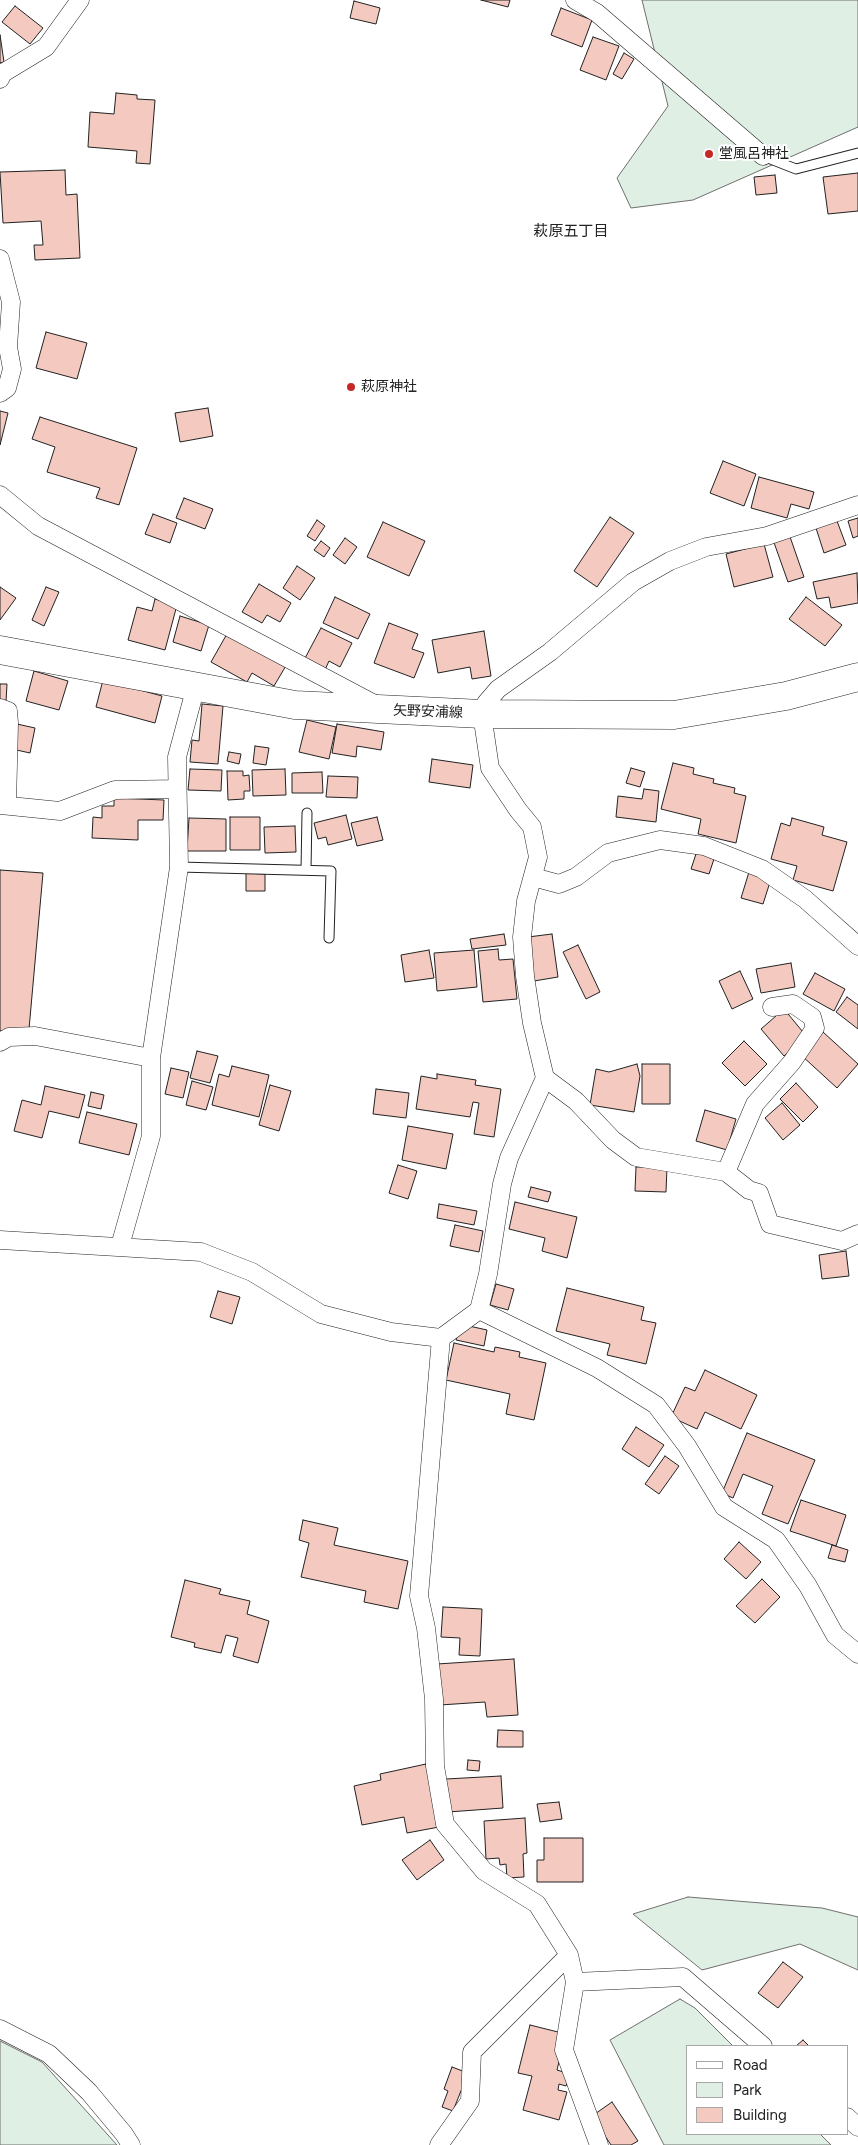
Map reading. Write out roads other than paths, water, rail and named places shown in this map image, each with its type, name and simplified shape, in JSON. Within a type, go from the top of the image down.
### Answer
[{"type":"main road","name":"矢野安浦線","points":[[0,650],[295,704],[482,714],[674,715],[786,696],[858,677]]},
{"type":"street","points":[[0,79],[3,72],[46,47],[80,0]]},
{"type":"street","points":[[575,0],[597,14],[764,156]]},
{"type":"street","points":[[0,259],[11,302],[8,347],[12,369],[7,388],[0,393]]},
{"type":"street","points":[[0,495],[38,526],[386,710]]},
{"type":"street","points":[[0,1240],[201,1252],[252,1272],[321,1314],[390,1332],[441,1338],[479,1310],[488,1274],[502,1184],[509,1158],[545,1078],[532,1023],[525,976],[522,937],[526,901],[538,857],[532,827],[518,810],[490,768],[482,714],[486,703],[498,689],[550,652],[633,582],[670,560],[706,547],[767,536],[858,505]]},
{"type":"street","points":[[120,1246],[151,1136],[151,1058],[179,867],[177,757],[196,686]]},
{"type":"street","points":[[0,708],[8,711],[9,723],[3,805],[60,811],[115,790],[177,789]]},
{"type":"street","points":[[533,877],[559,884],[576,877],[608,853],[660,840],[704,846],[762,869],[805,900],[858,946]]},
{"type":"street","points":[[726,1172],[755,1104],[792,1062],[815,1028],[812,1017],[793,1004],[772,1007]]},
{"type":"street","points":[[0,1042],[9,1037],[36,1036],[151,1058]]},
{"type":"street","points":[[545,1078],[576,1101],[613,1140],[636,1157],[726,1172],[749,1190],[758,1193],[770,1224],[842,1241],[858,1234]]},
{"type":"street","points":[[479,1310],[597,1368],[656,1405],[687,1446],[724,1507],[776,1540],[808,1586],[835,1635],[858,1654]]},
{"type":"street","points":[[441,1338],[419,1596],[426,1628],[434,1699],[436,1766],[444,1824],[484,1871],[537,1904],[570,1955],[574,1982],[564,2050],[600,2145]]},
{"type":"street","points":[[439,2145],[470,2102],[472,2052],[570,1955]]},
{"type":"street","points":[[574,1982],[683,1977],[763,2045]]},
{"type":"street","points":[[0,2029],[49,2054],[89,2092],[131,2145]]},
{"type":"street","points":[[848,2119],[858,2127]]},
{"type":"lane","points":[[764,156],[796,169],[858,153]]},
{"type":"lane","points":[[306,870],[307,813]]},
{"type":"lane","points":[[179,867],[331,871],[329,938]]},
{"type":"place","name":"堂風呂神社","points":[[709,154]]},
{"type":"place","name":"萩原神社","points":[[351,387]]},
{"type":"district","name":"萩原五丁目","points":[[571,232]]}]
